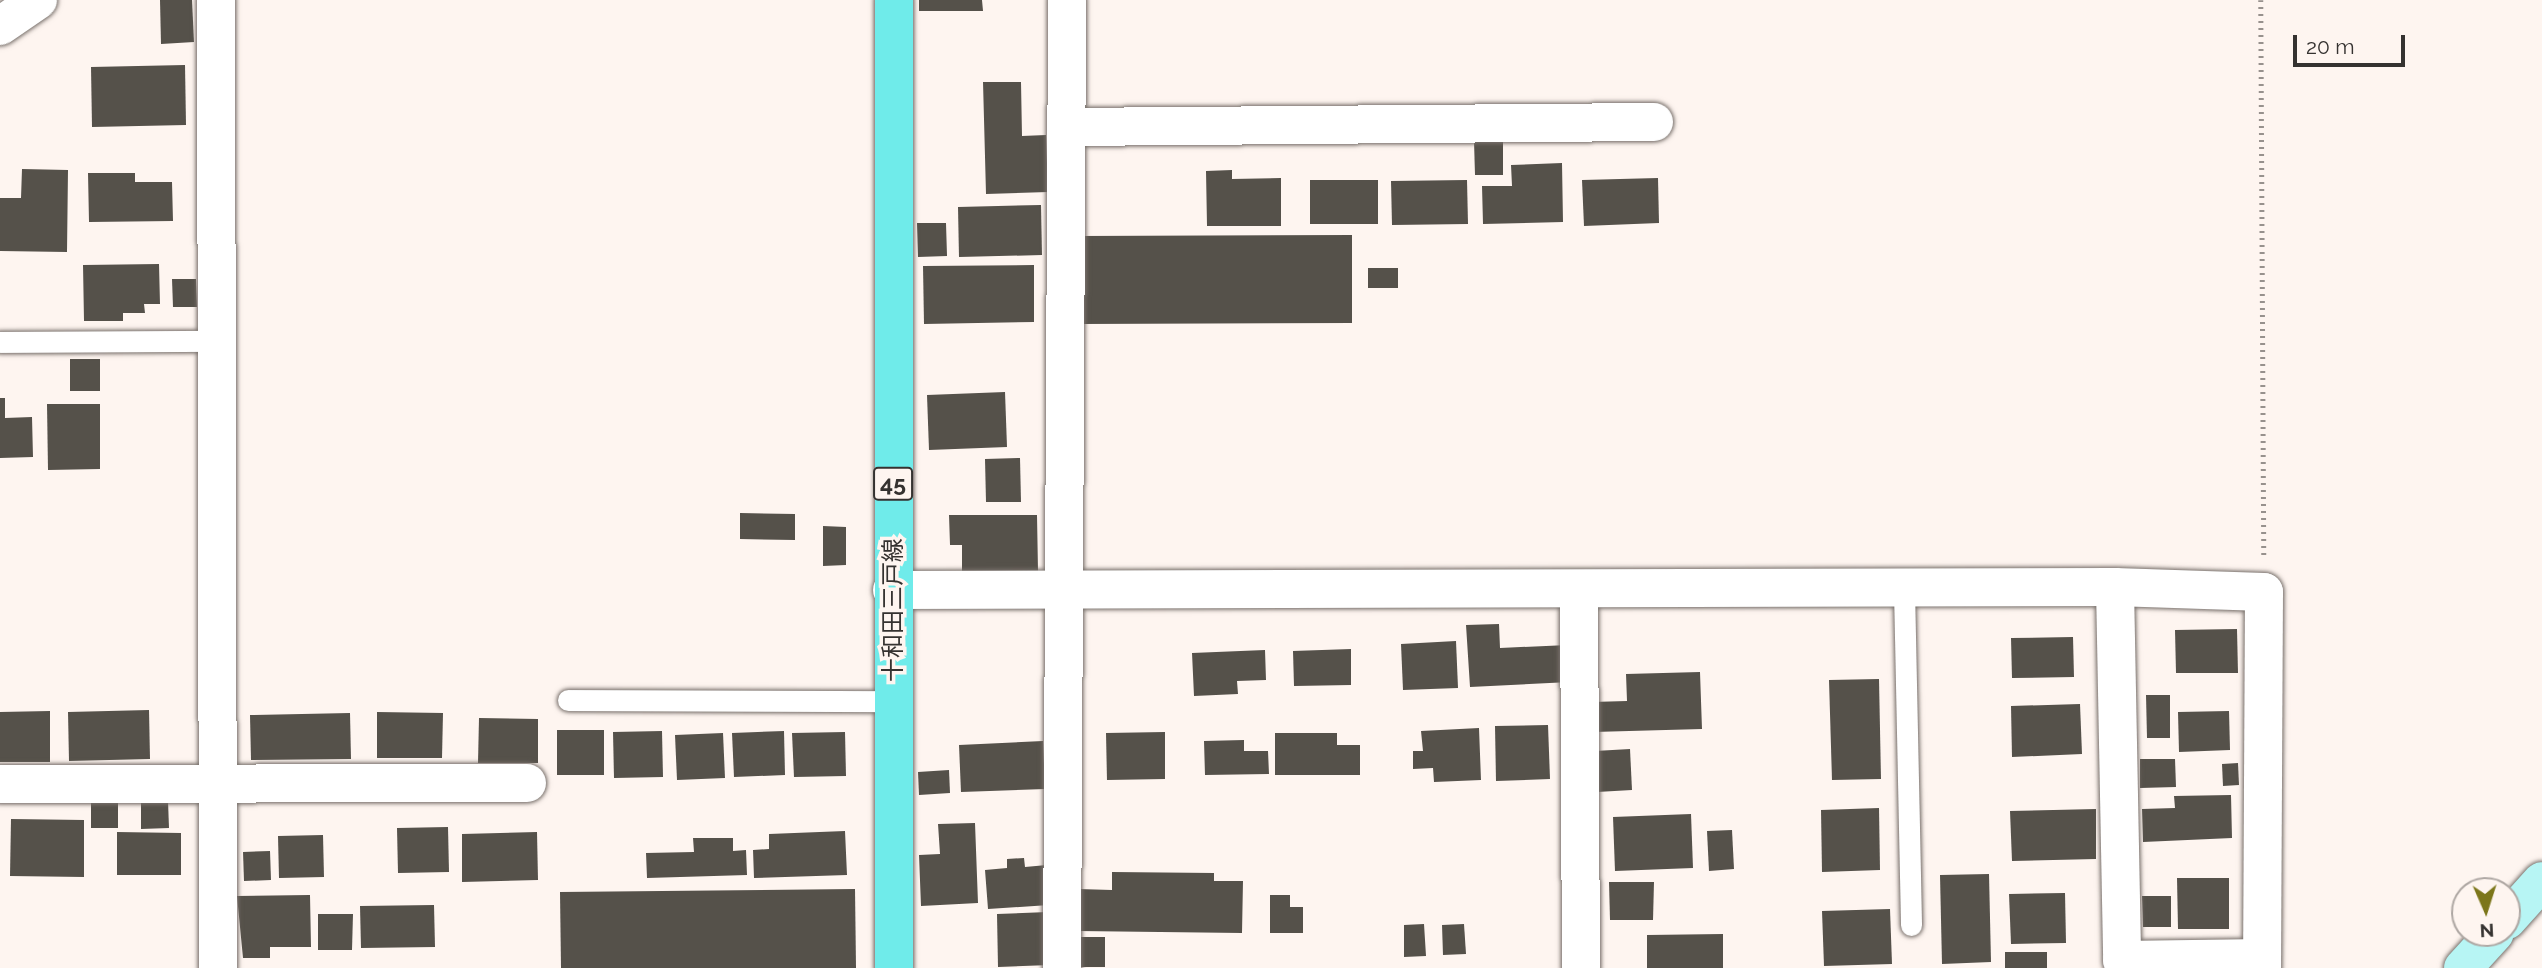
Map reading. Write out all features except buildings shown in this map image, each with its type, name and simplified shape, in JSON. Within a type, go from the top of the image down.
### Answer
[{"type":"main road","name":"十和田三戸線","points":[[894,0],[894,968]]},
{"type":"main road","points":[[2521,904],[2542,881]]},
{"type":"main road","points":[[2463,968],[2482,947]]},
{"type":"street","points":[[0,26],[38,0]]},
{"type":"street","points":[[216,0],[220,786],[218,968]]},
{"type":"street","points":[[1062,968],[1067,0]]},
{"type":"street","points":[[1067,127],[1654,122]]},
{"type":"street","points":[[892,590],[2115,587],[2264,592],[2262,963],[2122,960],[2115,587]]},
{"type":"street","points":[[1579,590],[1581,968]]},
{"type":"street","points":[[0,784],[220,786],[527,783]]},
{"type":"lane","points":[[0,342],[218,341]]},
{"type":"lane","points":[[1904,589],[1911,925]]},
{"type":"lane","points":[[568,700],[893,701]]},
{"type":"path","points":[[2261,0],[2264,592]]}]
